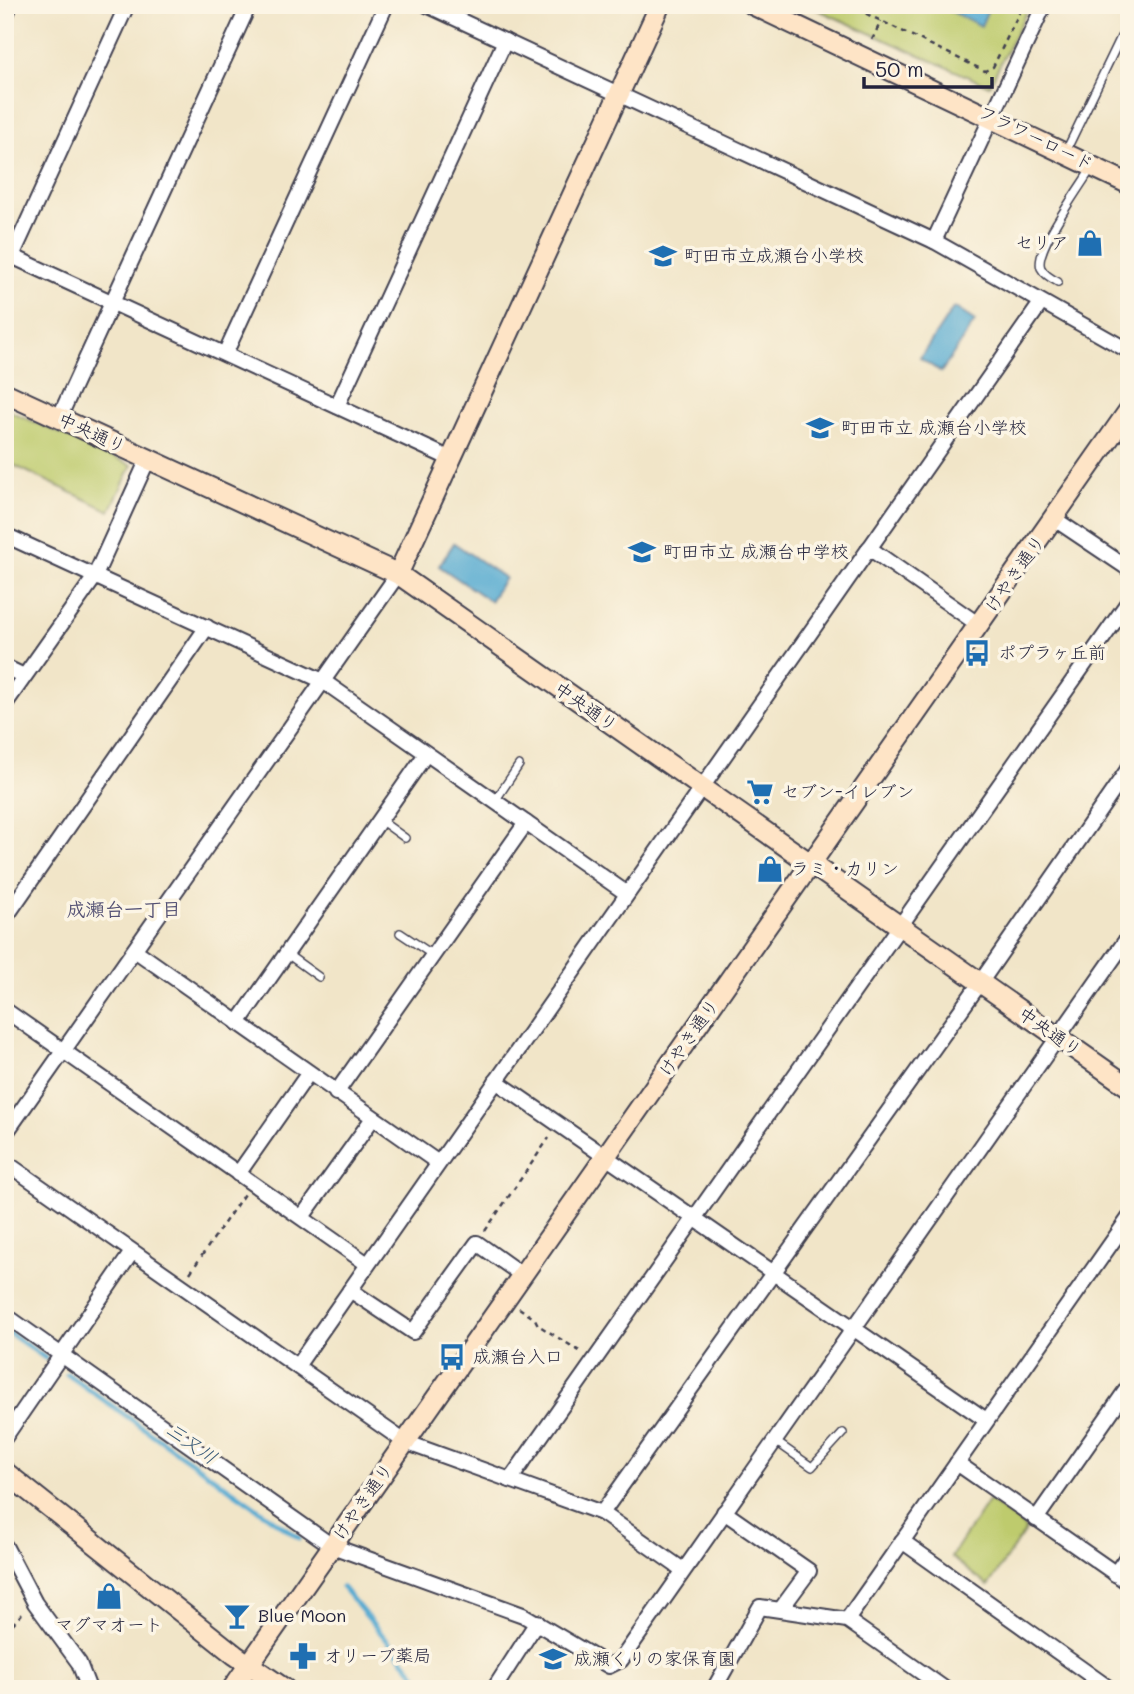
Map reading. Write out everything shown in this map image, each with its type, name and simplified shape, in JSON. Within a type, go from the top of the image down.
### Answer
[{"type":"street","points":[[5,17],[10,5]]},
{"type":"street","points":[[127,5],[9,254],[451,459]]},
{"type":"street","points":[[59,418],[249,5]]},
{"type":"street","points":[[225,354],[386,5]]},
{"type":"street","points":[[427,5],[934,241],[1129,351]]},
{"type":"street","points":[[5,1134],[65,1053],[398,574],[660,5]]},
{"type":"street","name":"フラワーロード","points":[[753,5],[1129,184]]},
{"type":"street","points":[[934,241],[1044,5]]},
{"type":"street","points":[[337,405],[505,41]]},
{"type":"street","points":[[297,1366],[366,1263],[1041,303]]},
{"type":"street","name":"中央通り","points":[[5,393],[398,574],[1129,1087]]},
{"type":"street","name":"けやき通り","points":[[232,1689],[1129,410]]},
{"type":"street","points":[[5,704],[94,578],[148,459]]},
{"type":"street","points":[[1053,519],[1129,569]]},
{"type":"street","points":[[5,535],[323,681],[626,893]]},
{"type":"street","points":[[869,548],[979,625]]},
{"type":"street","points":[[510,1480],[1129,601]]},
{"type":"street","points":[[5,918],[207,627]]},
{"type":"street","points":[[5,667],[24,676]]},
{"type":"street","points":[[238,1023],[426,754]]},
{"type":"street","points":[[602,1513],[980,983],[1129,768]]},
{"type":"street","points":[[336,1093],[526,823]]},
{"type":"street","points":[[5,1315],[332,1546],[537,1622],[609,1666],[621,1660],[1129,936]]},
{"type":"street","points":[[136,951],[437,1163]]},
{"type":"street","points":[[5,1010],[366,1263]]},
{"type":"street","points":[[238,1174],[308,1074]]},
{"type":"street","points":[[496,1081],[986,1420]]},
{"type":"street","points":[[302,1217],[373,1118]]},
{"type":"street","points":[[5,1162],[405,1442],[602,1513],[683,1570]]},
{"type":"street","points":[[846,1620],[1129,1218]]},
{"type":"street","points":[[350,1290],[413,1332],[477,1243],[523,1275]]},
{"type":"street","points":[[5,1437],[132,1252]]},
{"type":"street","points":[[1035,1519],[1129,1386]]},
{"type":"street","points":[[957,1463],[1129,1583]]},
{"type":"street","points":[[5,1472],[248,1665],[285,1689]]},
{"type":"street","points":[[724,1512],[810,1571],[781,1609]]},
{"type":"street","points":[[902,1541],[1110,1689]]},
{"type":"street","points":[[5,1546],[36,1603],[79,1663],[89,1689]]},
{"type":"street","points":[[1115,1574],[1129,1554]]},
{"type":"street","points":[[714,1689],[760,1607],[846,1620],[945,1689]]},
{"type":"street","points":[[494,1689],[537,1622]]},
{"type":"lane","points":[[1065,152],[1121,37],[1129,34]]},
{"type":"lane","points":[[1058,282],[1043,271],[1040,259],[1053,230],[1094,166]]},
{"type":"lane","points":[[495,802],[519,765]]},
{"type":"lane","points":[[380,820],[405,838]]},
{"type":"lane","points":[[400,933],[433,955]]},
{"type":"lane","points":[[286,954],[319,976]]},
{"type":"lane","points":[[774,1441],[812,1467],[843,1433]]},
{"type":"path","points":[[848,5],[985,71],[993,67],[1023,5]]},
{"type":"path","points":[[871,42],[881,21]]},
{"type":"path","points":[[493,1220],[540,1150]]},
{"type":"path","points":[[181,1287],[251,1183]]},
{"type":"path","points":[[519,1308],[535,1319],[538,1325],[594,1361]]},
{"type":"path","points":[[5,1632],[36,1603]]},
{"type":"green space","points":[[807,5],[1030,5],[989,86]]},
{"type":"green space","points":[[5,409],[132,465],[110,511],[5,461]]},
{"type":"green space","points":[[989,1500],[1026,1529],[988,1586],[951,1557]]},
{"type":"water","points":[[938,5],[990,5],[981,26]]},
{"type":"water","points":[[954,307],[975,321],[941,372],[920,358]]},
{"type":"water","points":[[454,543],[505,578],[490,601],[439,566]]},
{"type":"waterway","name":"三又川","points":[[5,1330],[45,1358]]},
{"type":"waterway","name":"三又川","points":[[67,1374],[299,1538]]},
{"type":"waterway","name":"三又川","points":[[342,1587],[428,1689]]},
{"type":"place","name":"セリア","points":[[1090,243]]},
{"type":"place","name":"町田市立成瀬台小学校","points":[[663,256]]},
{"type":"place","name":"町田市立 成瀬台小学校","points":[[820,428]]},
{"type":"place","name":"町田市立 成瀬台中学校","points":[[642,552]]},
{"type":"place","name":"ポプラヶ丘前","points":[[977,653]]},
{"type":"place","name":"セブン-イレブン","points":[[760,792]]},
{"type":"place","name":"ラミ・カリン","points":[[770,869]]},
{"type":"place","name":"成瀬台入口","points":[[452,1357]]},
{"type":"place","name":"マグマオート","points":[[109,1596]]},
{"type":"place","name":"Blue Moon","points":[[237,1616]]},
{"type":"place","name":"オリーブ薬局","points":[[303,1656]]},
{"type":"place","name":"成瀬くりの家保育園","points":[[553,1659]]},
{"type":"district","name":"成瀬台一丁目","points":[[124,909]]}]
